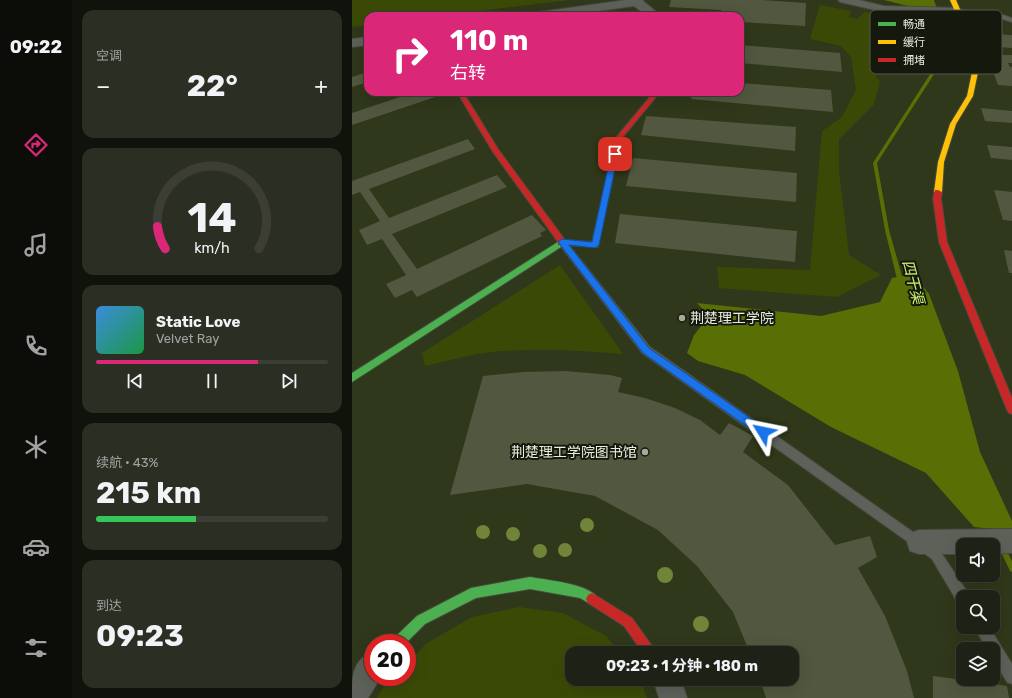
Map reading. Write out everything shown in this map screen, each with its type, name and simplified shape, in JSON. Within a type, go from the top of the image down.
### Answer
[{"type":"street","points":[[844,0],[884,9],[907,10]]},
{"type":"street","points":[[952,10],[953,0]]},
{"type":"street","points":[[565,12],[636,1],[650,12]]},
{"type":"street","points":[[352,43],[364,42]]},
{"type":"street","points":[[975,74],[970,96],[953,124],[941,162],[937,198],[943,242],[1012,410]]},
{"type":"street","points":[[462,96],[512,174],[562,242]]},
{"type":"street","points":[[352,378],[562,242],[595,245],[618,139],[654,96]]},
{"type":"street","points":[[919,542],[1012,541]]},
{"type":"street","points":[[406,634],[421,620],[475,592],[530,582],[582,593],[628,622],[646,646]]},
{"type":"street","points":[[352,697],[364,679]]},
{"type":"street","points":[[669,686],[673,698]]},
{"type":"lane","points":[[1002,17],[1012,20]]},
{"type":"lane","points":[[562,242],[646,350],[936,555],[958,590]]},
{"type":"lane","points":[[985,634],[1012,677]]},
{"type":"shaded area","name":"荆楚理工学院","points":[[352,0],[1012,0],[1012,698],[352,698]]},
{"type":"shaded area","points":[[352,0],[569,0],[472,12],[364,12],[364,26],[352,27]]},
{"type":"shaded area","points":[[820,5],[851,11],[849,17],[857,19],[865,12],[870,13],[870,74],[874,74],[880,82],[874,104],[839,139],[839,171],[849,255],[881,275],[837,297],[719,288],[717,267],[810,270],[822,131],[842,117],[856,90],[851,57],[841,46],[810,39]]},
{"type":"shaded area","points":[[560,265],[623,354],[565,350],[505,351],[467,356],[425,366],[422,353]]},
{"type":"shaded area","points":[[519,607],[563,613],[606,636],[614,646],[565,646],[565,686],[643,686],[647,698],[377,698],[384,686],[416,686],[416,654],[427,643],[472,617]]},
{"type":"water","points":[[884,0],[934,0],[937,9],[908,6]]},
{"type":"water","points":[[913,274],[929,294],[958,371],[980,452],[1012,521],[1012,531],[974,527],[926,473],[831,427],[745,375],[698,361],[687,353],[694,335],[709,316],[697,303],[821,316],[880,302],[892,278]]},
{"type":"building","points":[[671,0],[762,0],[806,3],[805,26],[744,22],[744,12],[721,12],[721,10],[669,7]]},
{"type":"building","points":[[1002,34],[1012,35],[1012,48],[1002,47]]},
{"type":"building","points":[[744,45],[840,53],[842,72],[744,63]]},
{"type":"building","points":[[1002,55],[1012,55],[1012,63],[1008,63],[1010,67],[1012,67],[1012,86],[998,85],[994,74],[1002,74]]},
{"type":"building","points":[[364,73],[364,83],[352,87],[352,77]]},
{"type":"building","points":[[744,83],[831,90],[833,112],[691,99],[691,96],[744,96]]},
{"type":"building","points":[[403,96],[438,96],[352,125],[352,113]]},
{"type":"building","points":[[981,108],[1012,111],[1012,123],[985,121]]},
{"type":"building","points":[[646,116],[796,127],[795,151],[641,135]]},
{"type":"building","points":[[468,139],[475,149],[369,189],[389,218],[497,175],[507,187],[392,234],[417,269],[532,215],[546,230],[540,233],[542,236],[417,297],[412,290],[395,298],[386,284],[406,275],[382,239],[367,245],[359,230],[380,221],[360,192],[352,195],[352,181]]},
{"type":"building","points":[[987,145],[1012,147],[1012,160],[991,158]]},
{"type":"building","points":[[633,158],[797,173],[796,202],[626,186]]},
{"type":"building","points":[[994,190],[1012,192],[1012,221],[1003,220]]},
{"type":"building","points":[[620,214],[797,231],[795,262],[615,243]]},
{"type":"building","points":[[1004,250],[1012,251],[1012,273],[1009,273]]},
{"type":"building","points":[[566,371],[610,375],[622,378],[618,392],[645,398],[675,408],[700,420],[720,435],[729,423],[753,436],[743,452],[788,485],[835,545],[870,536],[877,557],[858,568],[885,616],[907,671],[914,698],[766,698],[762,686],[799,686],[799,646],[747,646],[733,612],[697,566],[658,530],[595,496],[527,484],[450,495],[483,376],[524,372]]},
{"type":"building","points":[[933,676],[956,679],[956,686],[1007,686],[1009,698],[933,698]]},
{"type":"waterway","name":"四干渠","points":[[924,0],[926,10]]},
{"type":"waterway","name":"四干渠","points":[[901,283],[887,230],[875,163],[932,74]]},
{"type":"waterway","name":"四干渠","points":[[1002,548],[1012,569]]},
{"type":"traffic: fast","points":[[352,378],[561,243]]},
{"type":"traffic: fast","points":[[406,634],[421,620],[475,592],[530,583],[582,593],[592,599]]},
{"type":"traffic: slow","points":[[953,0],[957,10]]},
{"type":"traffic: slow","points":[[938,192],[941,162],[953,124],[970,96],[975,74]]},
{"type":"traffic: jam","points":[[462,96],[495,150],[562,242]]},
{"type":"traffic: jam","points":[[561,243],[595,245],[618,139],[654,96]]},
{"type":"traffic: jam","points":[[938,192],[937,198],[943,242],[1012,410]]},
{"type":"traffic: jam","points":[[592,599],[628,622],[646,646]]},
{"type":"place","name":"荆楚理工学院","points":[[682,318]]},
{"type":"place","name":"荆楚理工学院图书馆","points":[[645,452]]},
{"type":"route","points":[[615,154],[595,245],[562,242],[646,350],[763,432]]}]
